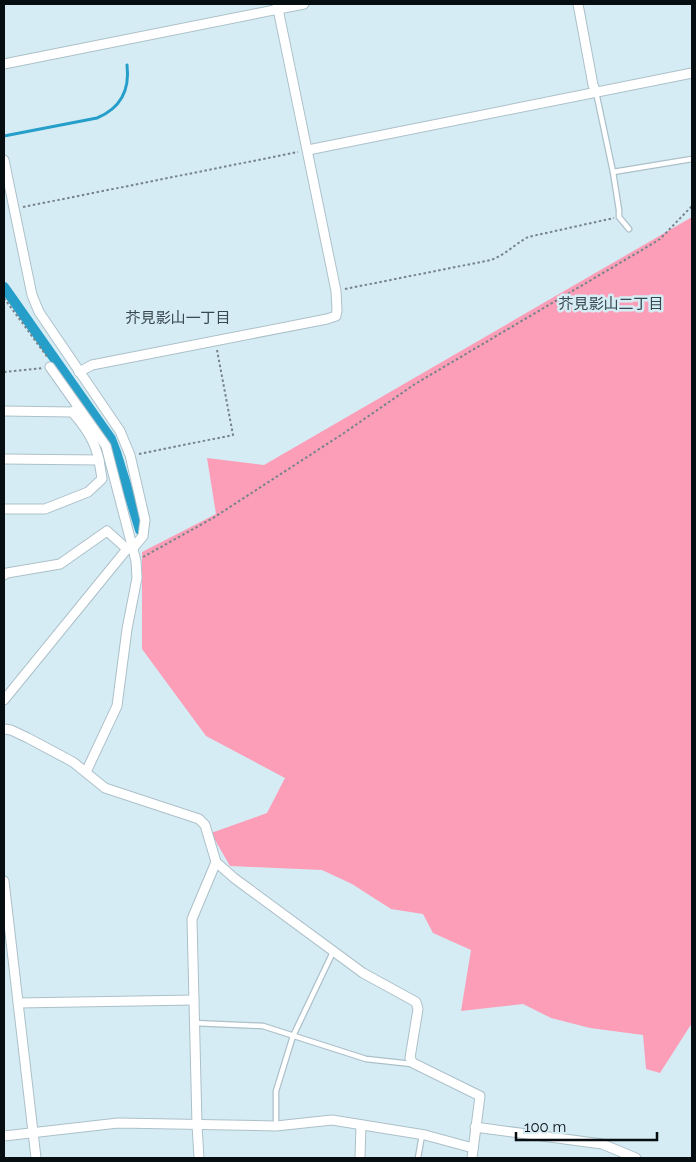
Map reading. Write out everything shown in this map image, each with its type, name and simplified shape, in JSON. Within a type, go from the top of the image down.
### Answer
[{"type":"street","points":[[4,64],[278,6],[304,4]]},
{"type":"street","points":[[578,4],[593,85],[596,92]]},
{"type":"street","points":[[79,372],[92,365],[336,316],[336,291],[278,6]]},
{"type":"street","points":[[308,150],[692,73]]},
{"type":"street","points":[[4,160],[32,295],[39,312],[120,432],[130,456],[145,520],[143,536],[130,549],[4,700]]},
{"type":"street","points":[[4,509],[45,509],[88,492],[102,479],[96,448],[50,367]]},
{"type":"street","points":[[76,410],[106,446],[130,549],[136,561],[137,578],[127,629],[117,706],[86,772]]},
{"type":"street","points":[[4,412],[76,410]]},
{"type":"street","points":[[4,459],[99,460]]},
{"type":"street","points":[[4,575],[60,564],[107,531],[130,549]]},
{"type":"street","points":[[4,729],[11,730],[28,738],[73,762],[105,788],[199,819],[205,825],[216,862],[234,878],[363,973],[416,1002],[418,1009],[410,1058],[413,1063],[480,1096],[472,1158]]},
{"type":"street","points":[[199,1158],[192,919],[216,862]]},
{"type":"street","points":[[4,881],[36,1158]]},
{"type":"street","points":[[18,1003],[194,1000]]},
{"type":"street","points":[[4,1136],[118,1123],[276,1126],[332,1120],[422,1134],[473,1148]]},
{"type":"street","points":[[360,1158],[361,1124]]},
{"type":"street","points":[[475,1127],[602,1144],[624,1156],[636,1158]]},
{"type":"lane","points":[[596,92],[620,210],[619,217],[629,229]]},
{"type":"lane","points":[[613,172],[692,159]]},
{"type":"lane","points":[[276,1126],[276,1091],[294,1036],[334,952]]},
{"type":"lane","points":[[194,1023],[263,1026],[366,1059],[416,1065]]},
{"type":"lane","points":[[418,1158],[422,1134]]},
{"type":"path","points":[[14,209],[308,150]]},
{"type":"path","points":[[136,561],[213,518],[344,433],[415,384],[660,239],[692,206]]},
{"type":"path","points":[[336,291],[491,260],[502,256],[516,243],[528,237],[619,217]]},
{"type":"path","points":[[4,298],[51,363],[50,367],[4,372]]},
{"type":"path","points":[[130,456],[233,435],[215,340]]},
{"type":"shaded area","points":[[692,217],[692,1023],[660,1073],[646,1069],[643,1035],[590,1028],[551,1018],[523,1004],[461,1011],[471,950],[433,933],[423,914],[391,909],[352,884],[322,870],[230,866],[211,833],[267,813],[285,778],[206,736],[142,649],[142,552],[216,514],[207,458],[264,465]]},
{"type":"waterway","points":[[4,136],[97,118],[105,114],[122,97],[127,82],[127,65]]},
{"type":"waterway","points":[[4,287],[111,439],[140,530]]},
{"type":"district","name":"芥見影山二丁目","points":[[611,304]]},
{"type":"district","name":"芥見影山一丁目","points":[[178,318]]}]
